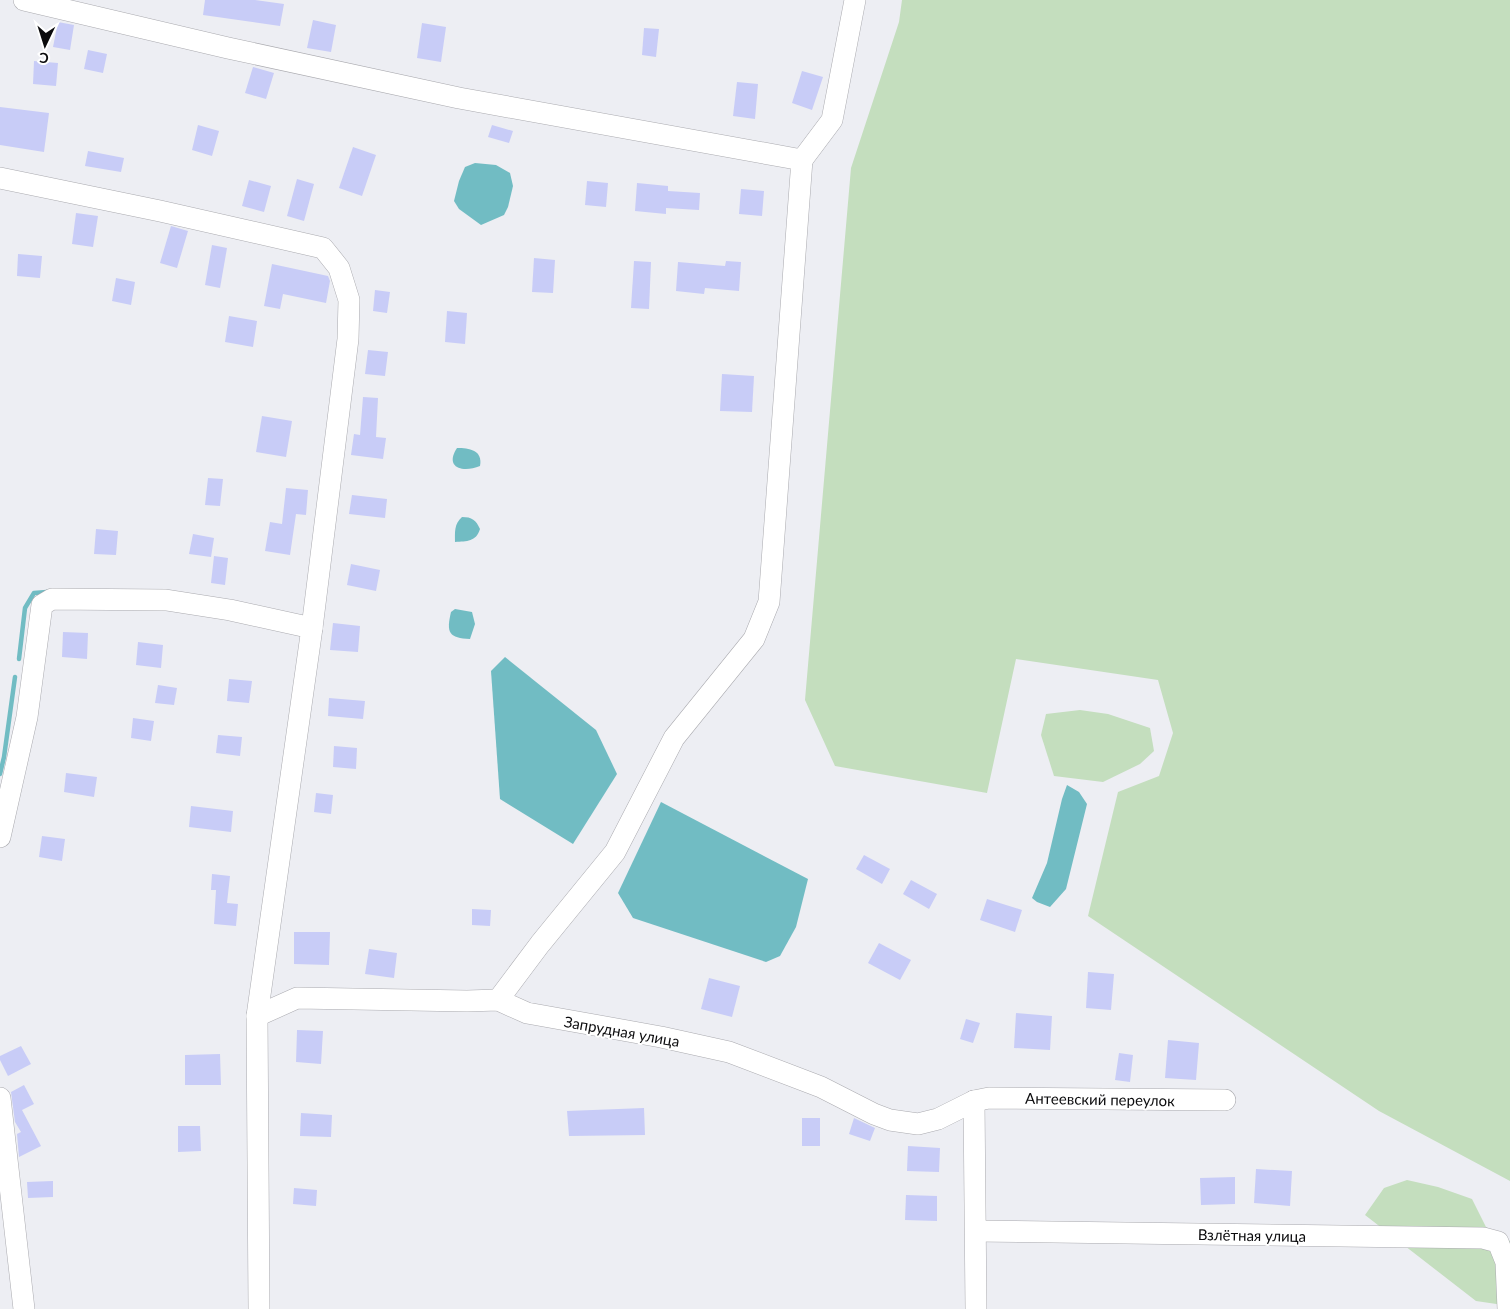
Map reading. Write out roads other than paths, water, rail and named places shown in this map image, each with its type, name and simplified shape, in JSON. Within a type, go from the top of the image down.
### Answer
[{"type":"street","points":[[24,0],[238,50],[459,98],[802,160]]},
{"type":"street","points":[[498,1000],[615,852],[674,738],[754,639],[768,602],[802,160],[832,120],[855,0]]},
{"type":"street","points":[[0,178],[160,211],[323,248],[339,268],[349,300],[348,339],[312,628],[257,1016],[259,1309]]},
{"type":"street","points":[[0,837],[27,717],[42,606],[52,599],[166,600],[230,610],[312,628]]},
{"type":"street","name":"Запрудная улица","points":[[257,1016],[297,998],[498,1000],[527,1013],[660,1037],[729,1052],[820,1087],[890,1120],[918,1124],[938,1119],[974,1101]]},
{"type":"street","points":[[0,1098],[24,1309]]},
{"type":"street","name":"Антеевский переулок","points":[[974,1101],[990,1098],[1225,1100]]},
{"type":"street","points":[[974,1101],[976,1309]]},
{"type":"street","name":"Взлётная улица","points":[[976,1231],[1483,1238],[1498,1242],[1506,1262],[1508,1309]]},
{"type":"water","points":[[475,163],[496,165],[510,173],[513,186],[504,215],[481,225],[459,209],[454,201],[465,167]]},
{"type":"water","points":[[457,448],[470,449],[477,453],[480,466],[467,469],[457,467],[453,460]]},
{"type":"water","points":[[462,517],[473,520],[480,529],[473,539],[455,542],[456,525]]},
{"type":"water","points":[[455,609],[472,612],[475,624],[470,639],[453,636],[449,630],[451,612]]},
{"type":"water","points":[[505,657],[596,730],[617,774],[573,844],[500,799],[491,671]]},
{"type":"water","points":[[1067,785],[1079,792],[1087,804],[1066,889],[1050,907],[1032,898],[1047,863]]},
{"type":"water","points":[[661,802],[808,879],[796,927],[780,956],[766,962],[633,918],[618,893]]},
{"type":"waterway","points":[[19,659],[25,608],[34,593],[47,592]]},
{"type":"waterway","points":[[0,774],[15,677]]}]
